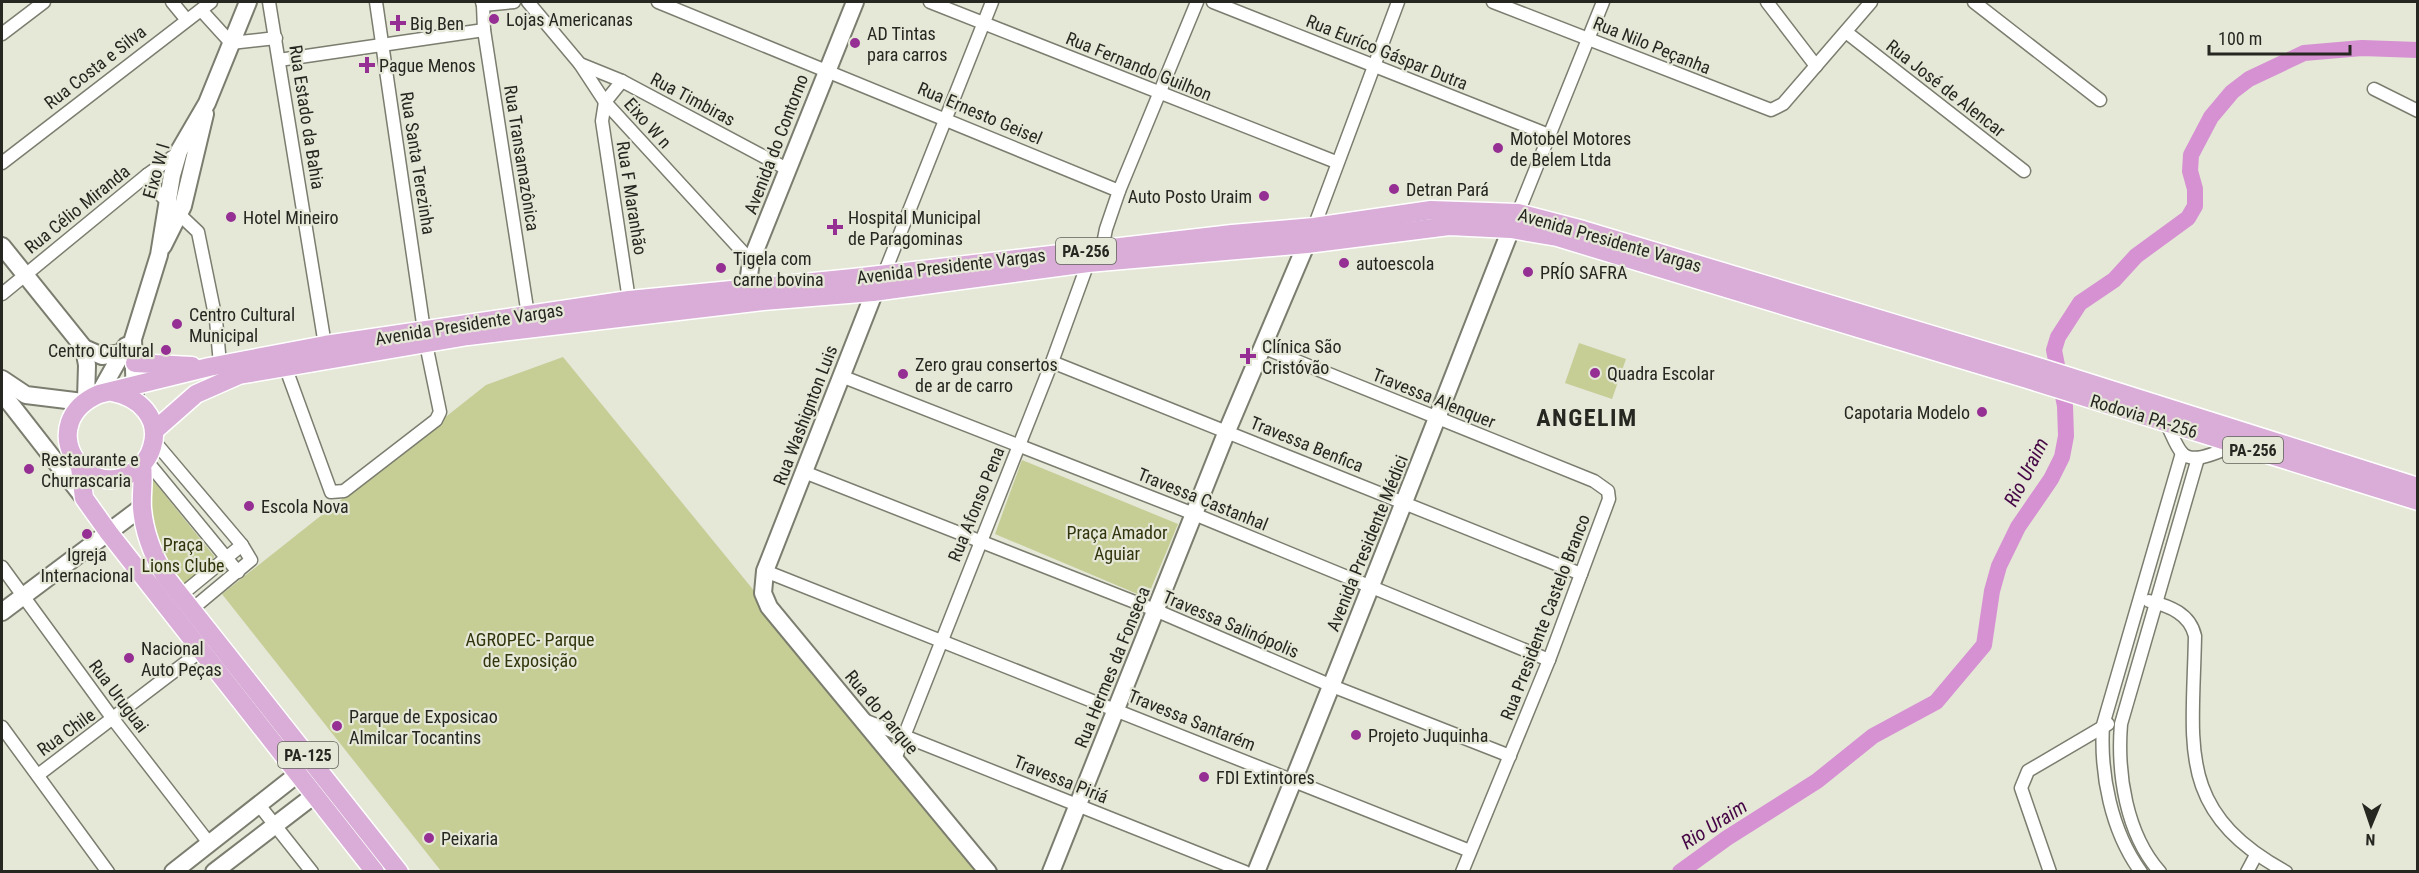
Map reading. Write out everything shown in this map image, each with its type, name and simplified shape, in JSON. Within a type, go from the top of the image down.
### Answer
[{"type":"main road","name":"Avenida Presidente Vargas","points":[[135,393],[214,365],[325,345],[468,336],[884,274],[1102,249],[1515,221],[1557,237],[1853,319],[2044,376]]},
{"type":"main road","name":"Avenida Presidente Vargas","points":[[154,436],[208,387],[239,375],[528,315],[629,300],[873,292],[1310,236]]},
{"type":"main road","points":[[128,358],[214,365]]},
{"type":"main road","name":"Rodovia PA-256","points":[[2044,376],[2418,487]]},
{"type":"main road","name":"Rodovia PA-256","points":[[2090,391],[2166,423],[2418,501]]},
{"type":"main road","points":[[95,397],[135,393],[151,419],[154,436]]},
{"type":"main road","name":"PA-125","points":[[95,397],[72,414],[67,429],[68,445],[77,463],[84,498],[201,652],[375,872]]},
{"type":"main road","name":"PA-125","points":[[154,436],[144,463],[142,507],[151,550],[165,576],[331,782],[399,872]]},
{"type":"main road","points":[[77,463],[91,474],[111,478],[131,474],[144,463]]},
{"type":"street","points":[[2,34],[44,2]]},
{"type":"street","points":[[172,2],[186,19]]},
{"type":"street","name":"Eixo W l","points":[[159,255],[165,202],[248,2]]},
{"type":"street","name":"Rua Estado da Bahia","points":[[269,2],[325,345]]},
{"type":"street","name":"Rua Santa Terezinha","points":[[285,366],[331,492],[344,491],[438,416],[376,2]]},
{"type":"street","points":[[482,4],[514,2]]},
{"type":"street","name":"Eixo W n","points":[[528,2],[580,64],[606,102],[751,261]]},
{"type":"street","name":"Rua Ernesto Geisel","points":[[658,2],[826,68],[1119,191]]},
{"type":"street","name":"Avenida do Contorno","points":[[745,296],[751,261],[826,68],[855,2]]},
{"type":"street","name":"Rua Fernando Guilhon","points":[[930,2],[1336,162]]},
{"type":"street","points":[[884,274],[992,2]]},
{"type":"street","points":[[1102,249],[1119,191],[1197,2]]},
{"type":"street","name":"Rua Euríco Gáspar Dutra","points":[[1213,2],[1229,4],[1372,66],[1549,135]]},
{"type":"street","points":[[1310,236],[1372,66],[1398,2]]},
{"type":"street","name":"Rua Nilo Peçanha","points":[[1493,2],[1763,109],[1771,110],[1783,104],[1816,66]]},
{"type":"street","points":[[1515,221],[1603,2]]},
{"type":"street","points":[[1767,2],[1816,66],[1871,2]]},
{"type":"street","points":[[1974,2],[2100,100]]},
{"type":"street","name":"Rua Transamazônica","points":[[482,4],[484,30],[528,315]]},
{"type":"street","points":[[206,6],[231,43],[276,38]]},
{"type":"street","name":"Rua Costa e Silva","points":[[2,163],[186,19],[206,6]]},
{"type":"street","points":[[279,60],[484,30]]},
{"type":"street","name":"Rua José de Alencar","points":[[1846,32],[2024,171]]},
{"type":"street","name":"Rua Timbiras","points":[[580,64],[622,81],[788,169]]},
{"type":"street","points":[[606,102],[622,81]]},
{"type":"street","points":[[2374,89],[2418,111]]},
{"type":"street","name":"Rua F Maranhão","points":[[606,102],[602,122],[629,300]]},
{"type":"street","name":"Eixo W l","points":[[128,358],[159,255],[181,210],[187,153]]},
{"type":"street","name":"Rua Célio Miranda","points":[[2,294],[147,175],[187,153]]},
{"type":"street","name":"Rua Célio Miranda","points":[[147,175],[165,202]]},
{"type":"street","points":[[165,202],[181,210],[198,232],[216,320],[214,365]]},
{"type":"street","name":"Avenida Presidente Médici","points":[[1256,872],[1332,686],[1369,587],[1406,504],[1515,221]]},
{"type":"street","name":"Rua Hermes da Fonseca","points":[[1051,872],[1227,431],[1310,236]]},
{"type":"street","points":[[2,246],[84,348],[102,356],[128,358]]},
{"type":"street","name":"Rua Afonso Pena","points":[[895,759],[1052,362],[1088,263]]},
{"type":"street","name":"Rua Washignton Luis","points":[[765,571],[873,292],[884,274]]},
{"type":"street","name":"Travessa Alenquer","points":[[1262,347],[1594,481]]},
{"type":"street","points":[[84,348],[95,397]]},
{"type":"street","points":[[128,358],[135,393]]},
{"type":"street","points":[[95,397],[128,358]]},
{"type":"street","name":"Travessa Benfica","points":[[1052,362],[1581,574]]},
{"type":"street","name":"Travessa Castanhal","points":[[841,376],[1194,514],[1549,660]]},
{"type":"street","points":[[2,379],[26,395]]},
{"type":"street","name":"PA-125","points":[[2,393],[84,498]]},
{"type":"street","points":[[13,409],[16,399],[26,395],[95,397]]},
{"type":"street","points":[[2166,423],[2182,453],[2198,458],[2236,445]]},
{"type":"street","points":[[154,436],[242,545],[250,560],[238,573],[186,602]]},
{"type":"street","points":[[49,451],[77,463]]},
{"type":"street","points":[[2141,872],[2120,830],[2107,792],[2101,752],[2103,724],[2182,453]]},
{"type":"street","points":[[2160,872],[2135,827],[2124,792],[2118,754],[2121,724],[2198,458]]},
{"type":"street","points":[[144,463],[238,573]]},
{"type":"street","name":"Travessa Salinópolis","points":[[804,472],[1155,610],[1332,686],[1510,756]]},
{"type":"street","name":"Rua Presidente Castelo Branco","points":[[1462,872],[1549,660],[1609,499],[1608,491],[1594,481]]},
{"type":"street","points":[[2,612],[142,507]]},
{"type":"street","points":[[2161,522],[2178,527]]},
{"type":"street","points":[[186,602],[242,545]]},
{"type":"street","name":"Rua Uruguai","points":[[2,567],[113,719],[209,843]]},
{"type":"street","name":"Travessa Santarém","points":[[765,571],[1470,851]]},
{"type":"street","name":"Rua do Parque","points":[[765,571],[763,593],[769,607],[988,872]]},
{"type":"street","points":[[2139,598],[2181,613],[2192,623],[2194,636],[2194,761],[2202,790],[2218,820],[2256,855],[2286,872]]},
{"type":"street","name":"Rua Chile","points":[[38,775],[215,639]]},
{"type":"street","name":"Travessa Piriá","points":[[864,720],[1245,872]]},
{"type":"street","points":[[2050,872],[2021,788],[2023,779],[2028,771],[2103,724],[2121,724]]},
{"type":"street","points":[[2,727],[108,872]]},
{"type":"street","points":[[177,870],[314,762]]},
{"type":"street","points":[[214,872],[331,782]]},
{"type":"street","points":[[259,805],[312,872]]},
{"type":"street","points":[[2247,872],[2256,855]]},
{"type":"green space","name":"Quadra Escolar","points":[[1579,343],[1626,359],[1612,399],[1565,383]]},
{"type":"green space","name":"AGROPEC- Parque de Exposição","points":[[563,357],[983,871],[441,871],[222,594],[486,385]]},
{"type":"green space","name":"Praça Amador Aguiar","points":[[1022,460],[1178,524],[1147,598],[995,534]]},
{"type":"green space","name":"Praça Lions Clube","points":[[152,479],[214,556],[213,562],[182,586],[149,532],[150,480]]},
{"type":"waterway","name":"Rio Uraim","points":[[1680,872],[1727,838],[1817,781],[1873,736],[1936,702],[1984,645],[1992,591],[1999,566],[2018,527],[2051,479],[2062,457],[2066,436],[2065,406],[2054,350],[2058,337],[2080,303],[2114,280],[2136,256],[2188,218],[2195,206],[2195,189],[2190,171],[2191,155],[2211,117],[2232,92],[2249,79],[2304,53],[2362,48],[2418,50]]},
{"type":"place","name":"Lojas Americanas","points":[[494,19]]},
{"type":"place","name":"Big Ben","points":[[398,23]]},
{"type":"place","name":"AD Tintas para carros","points":[[855,43]]},
{"type":"place","name":"Pague Menos","points":[[367,65]]},
{"type":"place","name":"Motobel Motores de Belem Ltda","points":[[1498,148]]},
{"type":"place","name":"Detran Pará","points":[[1394,189]]},
{"type":"place","name":"Auto Posto Uraim","points":[[1264,196]]},
{"type":"place","name":"Hotel Mineiro","points":[[231,217]]},
{"type":"place","name":"Hospital Municipal de Paragominas","points":[[835,227]]},
{"type":"place","name":"autoescola","points":[[1344,263]]},
{"type":"place","name":"Tigela com carne bovina","points":[[721,268]]},
{"type":"place","name":"PRÍO SAFRA","points":[[1528,272]]},
{"type":"place","name":"Centro Cultural Municipal","points":[[177,324]]},
{"type":"place","name":"Centro Cultural","points":[[166,350]]},
{"type":"place","name":"Clínica São Cristóvão","points":[[1248,356]]},
{"type":"place","name":"Quadra Escolar","points":[[1595,373]]},
{"type":"place","name":"Zero grau consertos de ar de carro","points":[[903,374]]},
{"type":"place","name":"Capotaria Modelo","points":[[1982,412]]},
{"type":"place","name":"Restaurante e Churrascaria","points":[[29,469]]},
{"type":"place","name":"Escola Nova","points":[[249,506]]},
{"type":"place","name":"Igreja Internacional","points":[[87,534]]},
{"type":"place","name":"Nacional Auto Peças","points":[[129,658]]},
{"type":"place","name":"Parque de Exposicao Almilcar Tocantins","points":[[337,726]]},
{"type":"place","name":"Projeto Juquinha","points":[[1356,735]]},
{"type":"place","name":"FDI Extintores","points":[[1204,777]]},
{"type":"place","name":"Peixaria","points":[[429,838]]},
{"type":"district","name":"ANGELIM","points":[[1587,418]]}]
